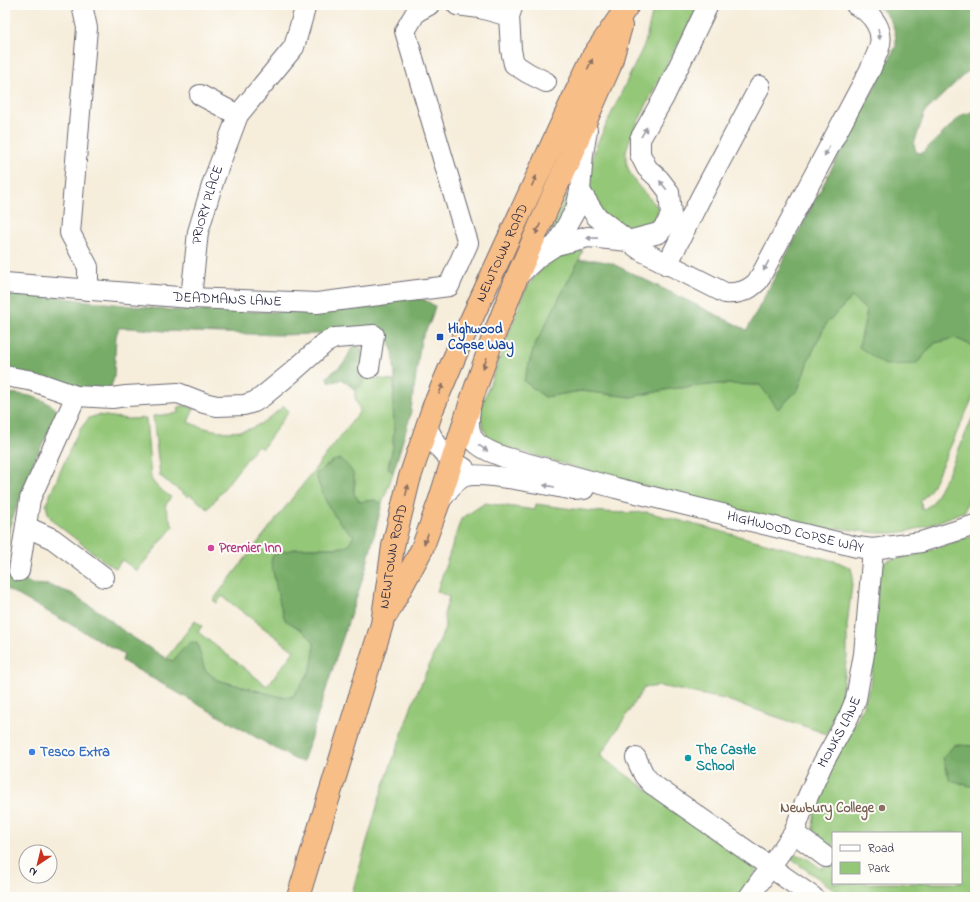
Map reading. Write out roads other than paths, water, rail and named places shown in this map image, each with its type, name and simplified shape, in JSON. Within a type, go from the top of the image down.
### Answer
[{"type":"highway","name":"NEWTOWN ROAD","points":[[382,624],[422,549],[453,461],[471,401],[493,338],[517,278],[610,66],[627,8]]},
{"type":"highway","name":"NEWTOWN ROAD","points":[[298,897],[382,624],[393,546],[409,480],[433,408],[460,344],[549,147],[593,56],[627,8]]},
{"type":"street","points":[[82,5],[87,28],[70,233],[88,267],[88,290]]},
{"type":"street","name":"PRIORY PLACE","points":[[191,298],[198,232],[214,179],[238,114],[294,47],[306,5]]},
{"type":"street","points":[[457,5],[511,10],[511,50],[514,64],[546,82]]},
{"type":"street","points":[[517,278],[539,256],[556,245],[588,237],[628,242],[659,233],[666,225],[671,215],[669,192],[659,179],[647,168],[640,154],[640,139],[664,97],[708,5]]},
{"type":"street","points":[[580,191],[596,216],[642,252],[725,293],[736,294],[746,291],[758,281],[871,68],[880,48],[880,36],[877,25],[872,17],[856,5]]},
{"type":"street","name":"DEADMANS LANE","points":[[5,283],[191,298],[317,303],[445,291],[468,243],[405,31],[419,7]]},
{"type":"street","points":[[667,265],[760,86]]},
{"type":"street","points":[[200,95],[238,114]]},
{"type":"street","points":[[556,245],[567,228],[576,209],[580,191],[583,154],[592,107]]},
{"type":"street","points":[[671,206],[700,199]]},
{"type":"street","points":[[5,376],[33,381],[76,396],[112,398],[178,393],[204,403],[217,406],[244,405],[254,402],[290,374],[325,343],[335,338],[374,335],[369,368]]},
{"type":"street","points":[[19,571],[27,527],[30,499],[76,396]]},
{"type":"street","name":"HIGHWOOD COPSE WAY","points":[[471,401],[468,430],[473,439],[488,451],[511,459],[616,488],[843,544],[873,549],[920,542],[975,525]]},
{"type":"street","points":[[427,426],[431,437],[441,450],[453,461],[470,471],[485,475]]},
{"type":"street","name":"HIGHWOOD COPSE WAY","points":[[439,502],[456,482],[470,475],[485,475],[574,490],[616,488]]},
{"type":"street","points":[[27,527],[53,539],[104,576]]},
{"type":"street","name":"MONKS LANE","points":[[749,897],[794,833],[804,805],[823,763],[856,699],[864,654],[873,549]]},
{"type":"street","points":[[636,758],[644,775],[652,784],[813,897]]},
{"type":"street","points":[[794,833],[826,857]]},
{"type":"place","name":"Highwood Copse Way","points":[[440,337]]},
{"type":"place","name":"Premier Inn","points":[[211,548]]},
{"type":"place","name":"Tesco Extra","points":[[32,752]]},
{"type":"place","name":"The Castle School","points":[[688,758]]},
{"type":"place","name":"Newbury College","points":[[882,808]]}]
